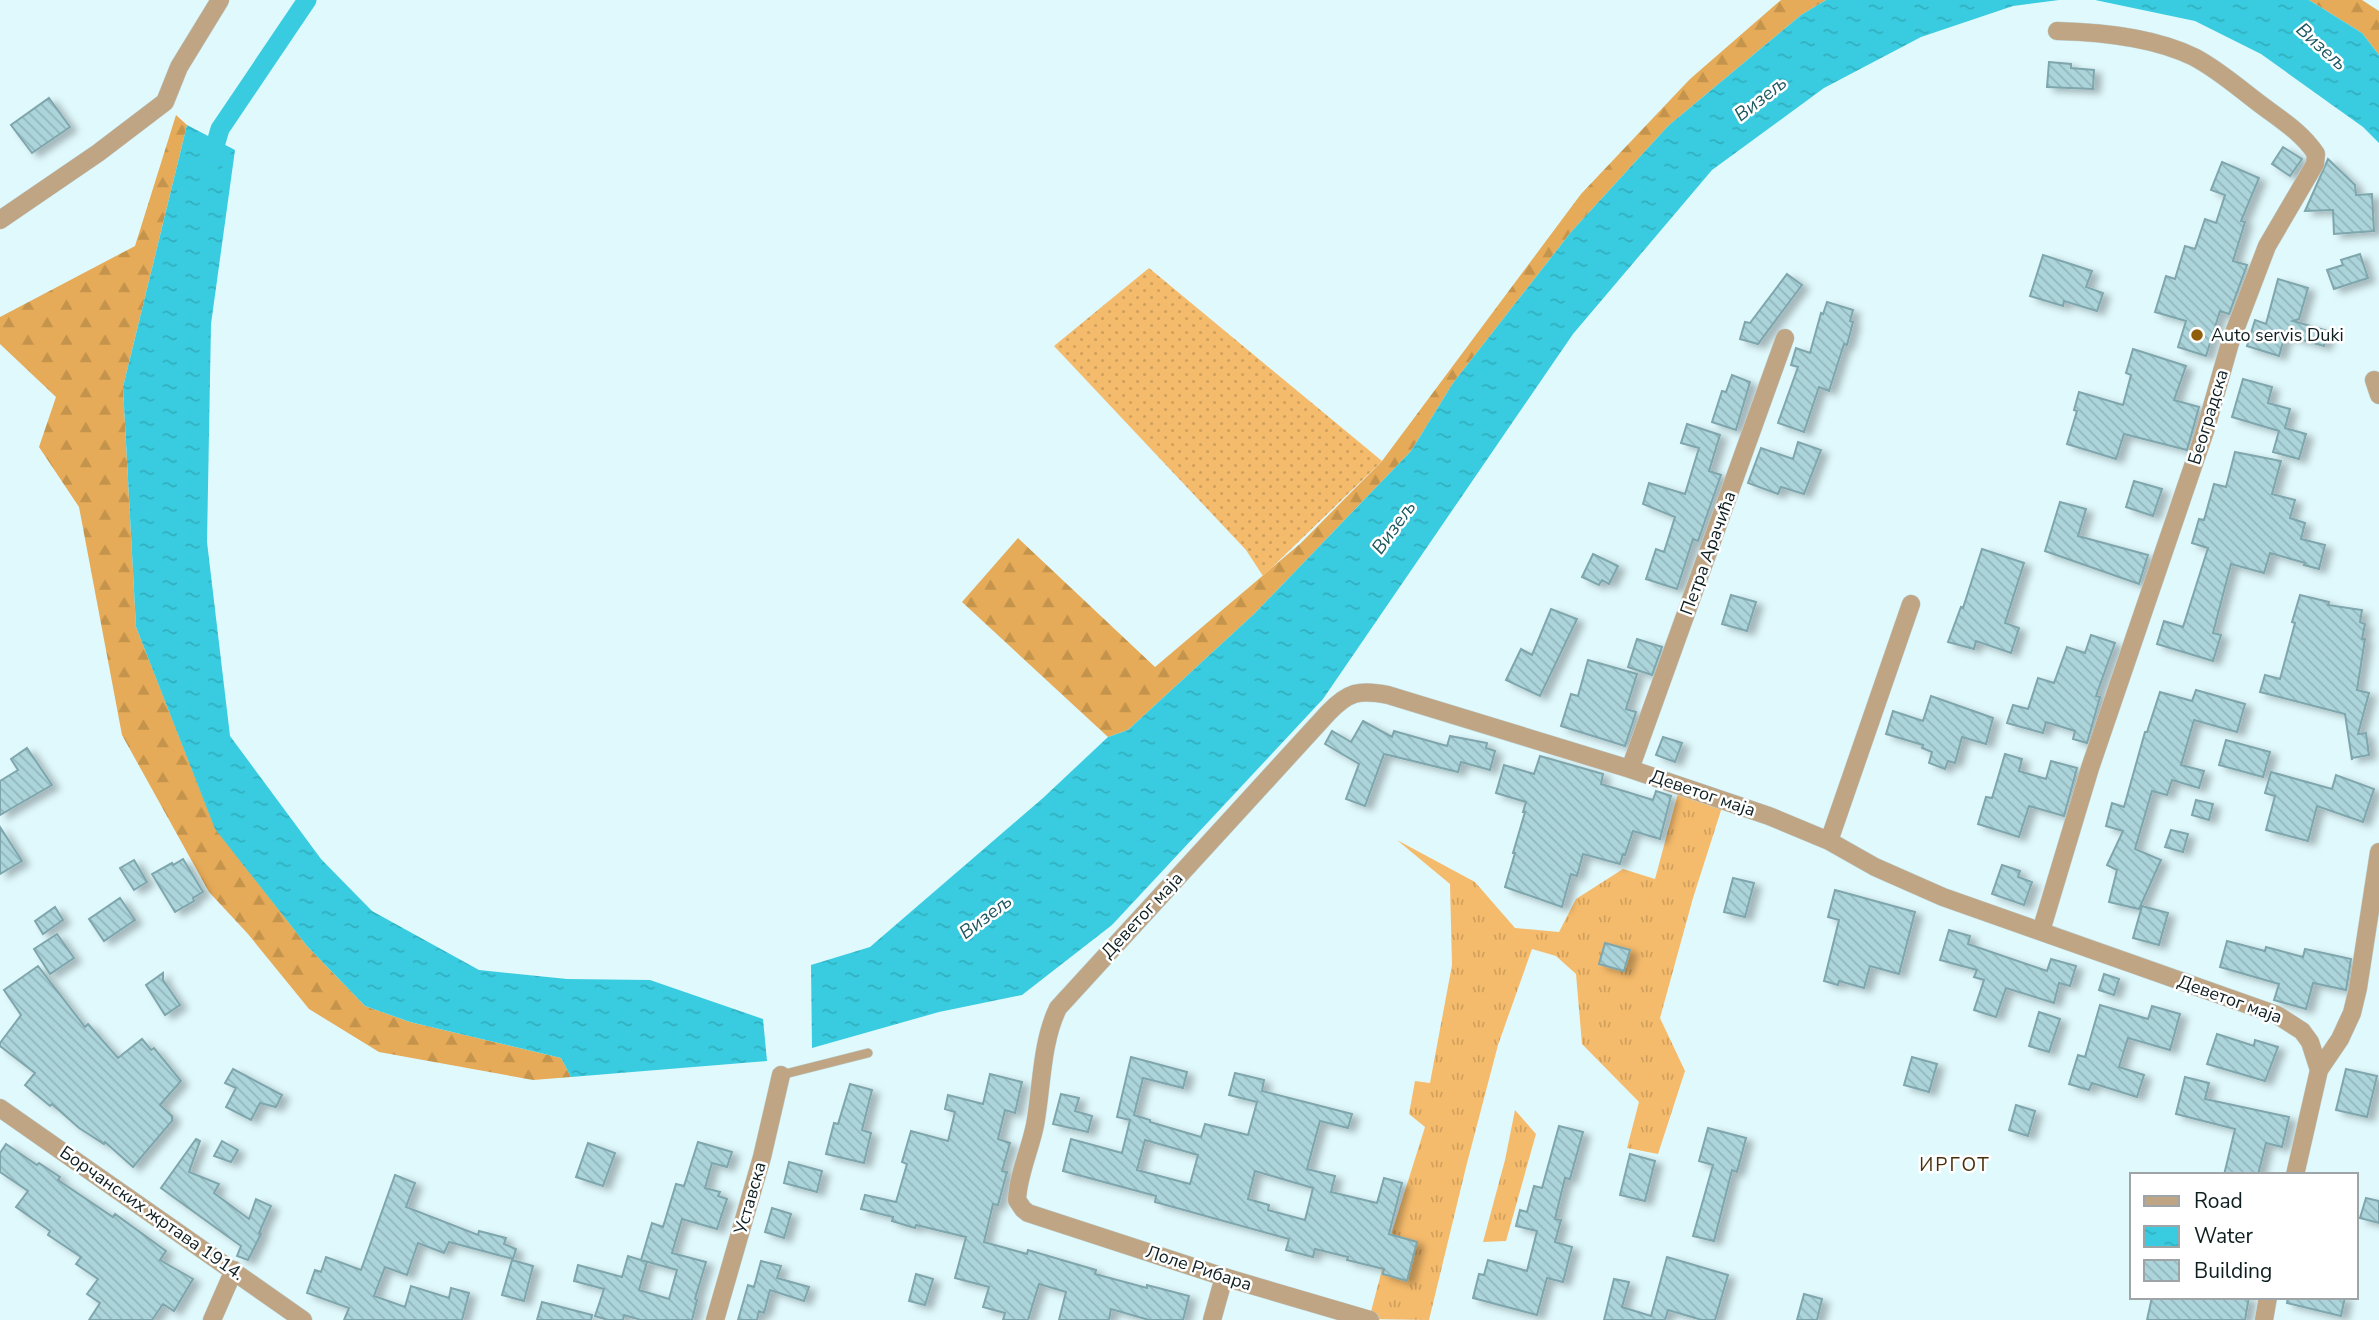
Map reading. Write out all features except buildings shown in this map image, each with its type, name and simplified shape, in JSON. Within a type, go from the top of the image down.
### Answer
[{"type":"street","points":[[0,220],[99,153],[165,102],[179,67],[220,0]]},
{"type":"street","name":"Београдска","points":[[2040,931],[2090,768],[2205,431],[2230,343],[2267,246],[2315,164],[2316,154],[2297,132],[2192,56],[2174,49],[2119,37],[2057,31]]},
{"type":"street","name":"Петра Арачића","points":[[1630,769],[1784,338]]},
{"type":"street","points":[[1829,841],[1911,604]]},
{"type":"street","name":"Деветог маја","points":[[1028,1213],[1019,1204],[1018,1194],[1035,1125],[1047,1046],[1058,1008],[1328,713],[1348,695],[1372,692],[1630,769],[1769,816],[1829,841],[1875,867],[1943,897],[2277,1015],[2302,1031],[2310,1042],[2319,1070]]},
{"type":"street","points":[[2295,1173],[2319,1070],[2340,1039],[2352,1013],[2379,852]]},
{"type":"street","name":"Уставска","points":[[715,1320],[762,1157],[781,1074]]},
{"type":"street","name":"Борчанских жртава 1914.","points":[[0,1108],[303,1320]]},
{"type":"street","name":"Лоле Рибара","points":[[1028,1213],[1224,1277],[1370,1320]]},
{"type":"street","points":[[212,1320],[234,1270]]},
{"type":"street","points":[[1212,1320],[1224,1277]]},
{"type":"street","points":[[2264,1320],[2268,1299]]},
{"type":"lane","points":[[781,1074],[868,1053]]},
{"type":"green space","points":[[1781,0],[1826,0],[1801,15],[1668,126],[1571,232],[1453,383],[1411,451],[1255,613],[1128,730],[1108,737],[962,602],[1018,538],[1155,667],[1301,543],[1382,461],[1581,194],[1690,79]]},
{"type":"green space","points":[[2309,0],[2362,0],[2379,11],[2379,55],[2362,33]]},
{"type":"green space","points":[[176,115],[187,125],[123,387],[136,627],[215,828],[307,946],[365,1006],[410,1022],[561,1058],[571,1077],[533,1080],[379,1052],[309,1009],[248,934],[209,892],[122,735],[79,507],[39,447],[56,397],[0,344],[0,317],[135,246]]},
{"type":"green space","points":[[1149,268],[1382,461],[1263,576],[1246,550],[1054,346]]},
{"type":"green space","points":[[1680,786],[1724,801],[1693,898],[1660,1018],[1685,1071],[1658,1154],[1627,1148],[1639,1102],[1582,1044],[1576,974],[1556,956],[1532,949],[1498,1045],[1429,1320],[1369,1319],[1392,1232],[1425,1127],[1409,1114],[1415,1081],[1430,1083],[1452,965],[1450,884],[1397,840],[1475,882],[1515,928],[1559,932],[1576,899],[1623,869],[1655,879]]},
{"type":"green space","points":[[1515,1110],[1536,1134],[1506,1241],[1483,1242],[1505,1160]]},
{"type":"water","name":"Визељ","points":[[1826,0],[2059,0],[2013,6],[1921,37],[1824,88],[1712,170],[1573,334],[1323,699],[1112,925],[1022,995],[939,1012],[812,1048],[811,965],[870,947],[1043,798],[1108,737],[1128,730],[1255,613],[1411,451],[1453,383],[1571,232],[1668,126],[1801,15]]},
{"type":"water","name":"Визељ","points":[[2095,0],[2309,0],[2362,33],[2379,55],[2379,143],[2363,127],[2261,54],[2195,21]]},
{"type":"water","points":[[187,125],[235,150],[211,324],[207,542],[230,736],[321,859],[372,911],[479,970],[567,979],[650,980],[763,1019],[767,1061],[571,1077],[561,1058],[410,1022],[365,1006],[307,946],[215,829],[136,627],[123,387]]},
{"type":"waterway","points":[[210,163],[220,129],[307,0]]},
{"type":"place","name":"Auto servis Duki","points":[[2197,335]]},
{"type":"district","name":"ИРГОТ","points":[[1955,1164]]}]
